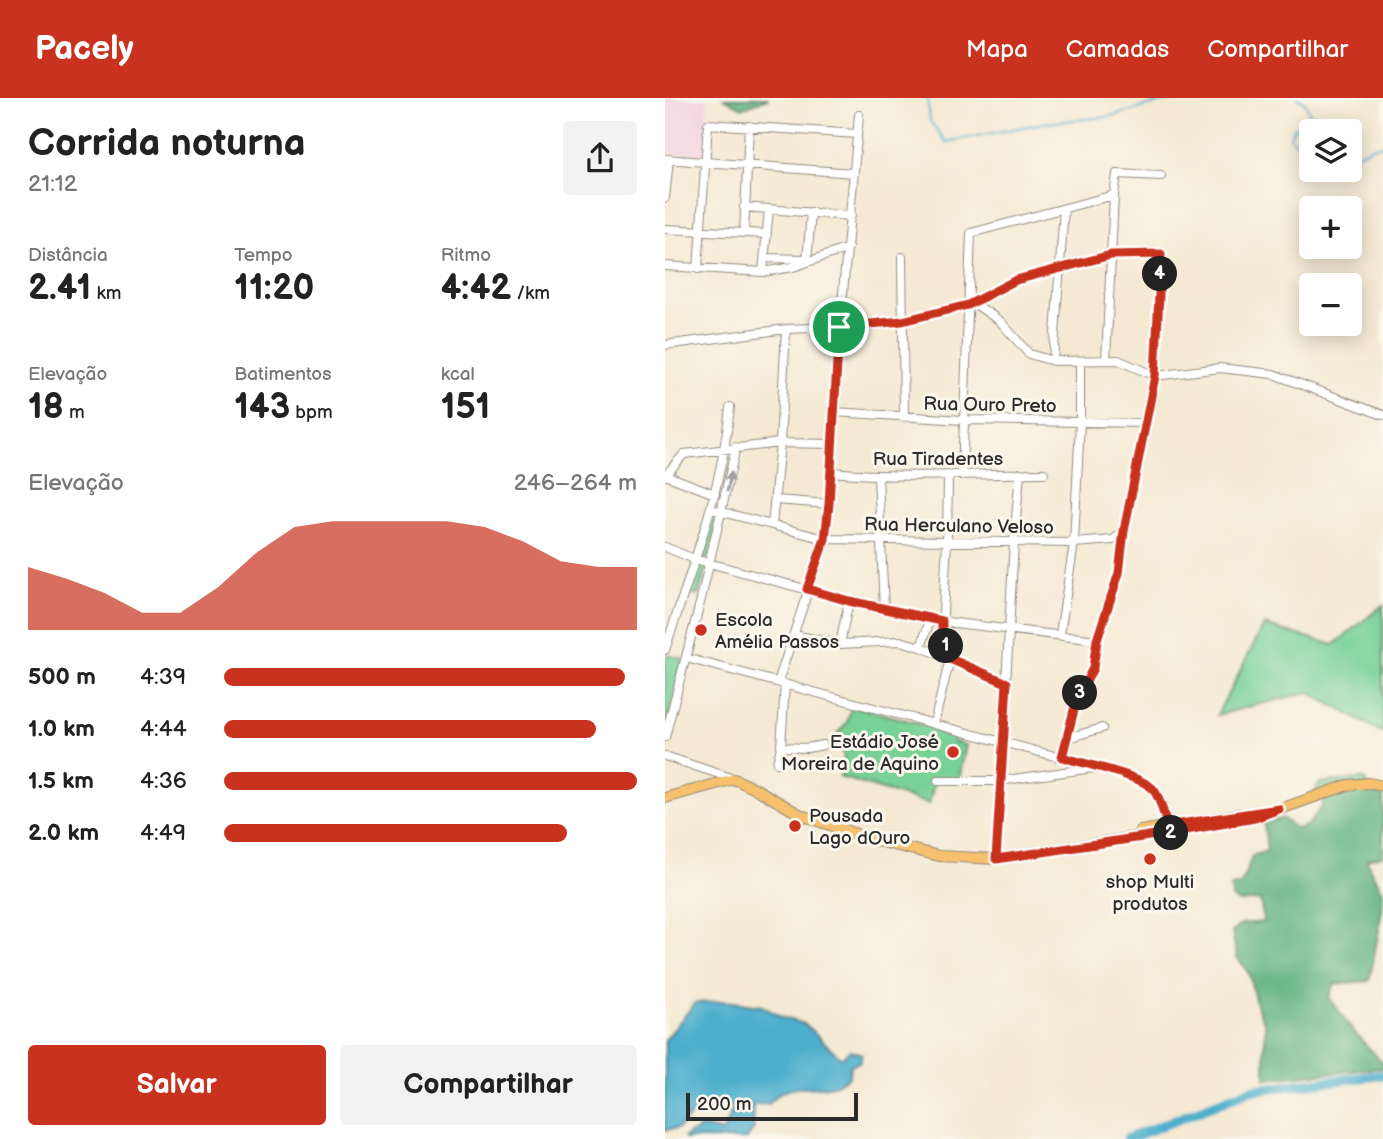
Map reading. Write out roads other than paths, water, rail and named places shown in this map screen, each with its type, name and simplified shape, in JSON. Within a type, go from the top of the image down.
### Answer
[{"type":"main road","points":[[665,798],[734,779],[801,815],[873,840],[939,856],[996,857],[1255,818],[1348,785],[1369,783],[1383,786]]},
{"type":"street","points":[[777,763],[781,747],[782,683],[807,589],[825,539],[839,327],[859,115]]},
{"type":"street","points":[[698,269],[708,124],[857,134]]},
{"type":"street","points":[[744,233],[749,126]]},
{"type":"street","points":[[665,198],[667,159],[853,173]]},
{"type":"street","points":[[1106,360],[1117,174],[1161,176]]},
{"type":"street","points":[[962,475],[971,233],[1114,195]]},
{"type":"street","points":[[744,207],[851,216]]},
{"type":"street","points":[[763,272],[769,209]]},
{"type":"street","points":[[1053,361],[1064,209]]},
{"type":"street","points":[[807,260],[811,212]]},
{"type":"street","points":[[665,229],[767,234]]},
{"type":"street","points":[[665,266],[763,272],[848,248]]},
{"type":"street","points":[[968,305],[1016,280],[1061,267],[1111,255],[1161,254],[1155,376],[1124,531],[1119,573],[1097,640],[1093,668],[1076,702],[1062,757]]},
{"type":"street","points":[[902,257],[904,417]]},
{"type":"street","points":[[765,258],[807,260]]},
{"type":"street","points":[[665,345],[786,329],[902,321],[975,304],[999,321],[1029,354],[1053,361],[1118,360],[1155,376],[1220,368],[1273,374],[1383,415]]},
{"type":"street","points":[[772,525],[780,443],[786,329]]},
{"type":"street","points":[[1060,634],[1074,543],[1080,362]]},
{"type":"street","points":[[665,650],[711,509],[726,449],[730,407]]},
{"type":"street","name":"Rua Ouro Preto","points":[[834,412],[963,420],[1145,423]]},
{"type":"street","points":[[715,494],[665,475],[684,454],[780,443],[831,444]]},
{"type":"street","points":[[665,737],[701,599],[736,447]]},
{"type":"street","name":"Rua Tiradentes","points":[[831,472],[948,477],[1044,473]]},
{"type":"street","points":[[996,857],[1020,473]]},
{"type":"street","points":[[878,476],[884,609]]},
{"type":"street","points":[[934,723],[950,659],[942,630],[948,477]]},
{"type":"street","points":[[775,500],[829,504]]},
{"type":"street","name":"Rua Herculano Veloso","points":[[711,509],[825,539],[1074,543],[1113,540],[1124,531]]},
{"type":"street","points":[[665,547],[694,559],[930,620],[1097,640]]},
{"type":"street","points":[[684,593],[701,599]]},
{"type":"street","points":[[840,644],[849,601]]},
{"type":"street","points":[[665,613],[675,618]]},
{"type":"street","points":[[922,647],[930,620]]},
{"type":"street","points":[[794,635],[840,644],[900,641],[922,647],[1007,683]]},
{"type":"street","points":[[686,658],[1126,775],[1153,787],[1163,806],[1168,830]]},
{"type":"street","points":[[1068,738],[1102,728]]},
{"type":"street","points":[[781,747],[823,746]]},
{"type":"street","points":[[665,756],[734,779]]},
{"type":"street","points":[[938,781],[999,781],[1095,767]]},
{"type":"water","points":[[724,1001],[762,1006],[783,1018],[805,1024],[841,1058],[850,1050],[862,1054],[860,1062],[850,1065],[849,1076],[835,1084],[783,1091],[769,1104],[753,1105],[754,1129],[747,1139],[685,1139],[684,1137],[702,1127],[723,1132],[733,1107],[715,1100],[690,1116],[679,1128],[665,1130],[665,1040],[695,1003]]},
{"type":"waterway","points":[[927,98],[930,121],[946,142],[1044,123],[1107,117],[1163,102],[1195,98]]},
{"type":"waterway","points":[[1297,98],[1305,102],[1311,116],[1307,119]]},
{"type":"waterway","points":[[1299,124],[1290,137],[1299,145]]},
{"type":"waterway","points":[[1362,152],[1383,145]]},
{"type":"waterway","points":[[1127,1139],[1252,1090],[1383,1075]]},
{"type":"place","name":"Escola Amélia Passos","points":[[701,630]]},
{"type":"place","name":"Estádio José Moreira de Aquino","points":[[953,752]]},
{"type":"place","name":"Pousada Lago dOuro","points":[[795,826]]},
{"type":"place","name":"shop Multi produtos","points":[[1150,859]]}]
